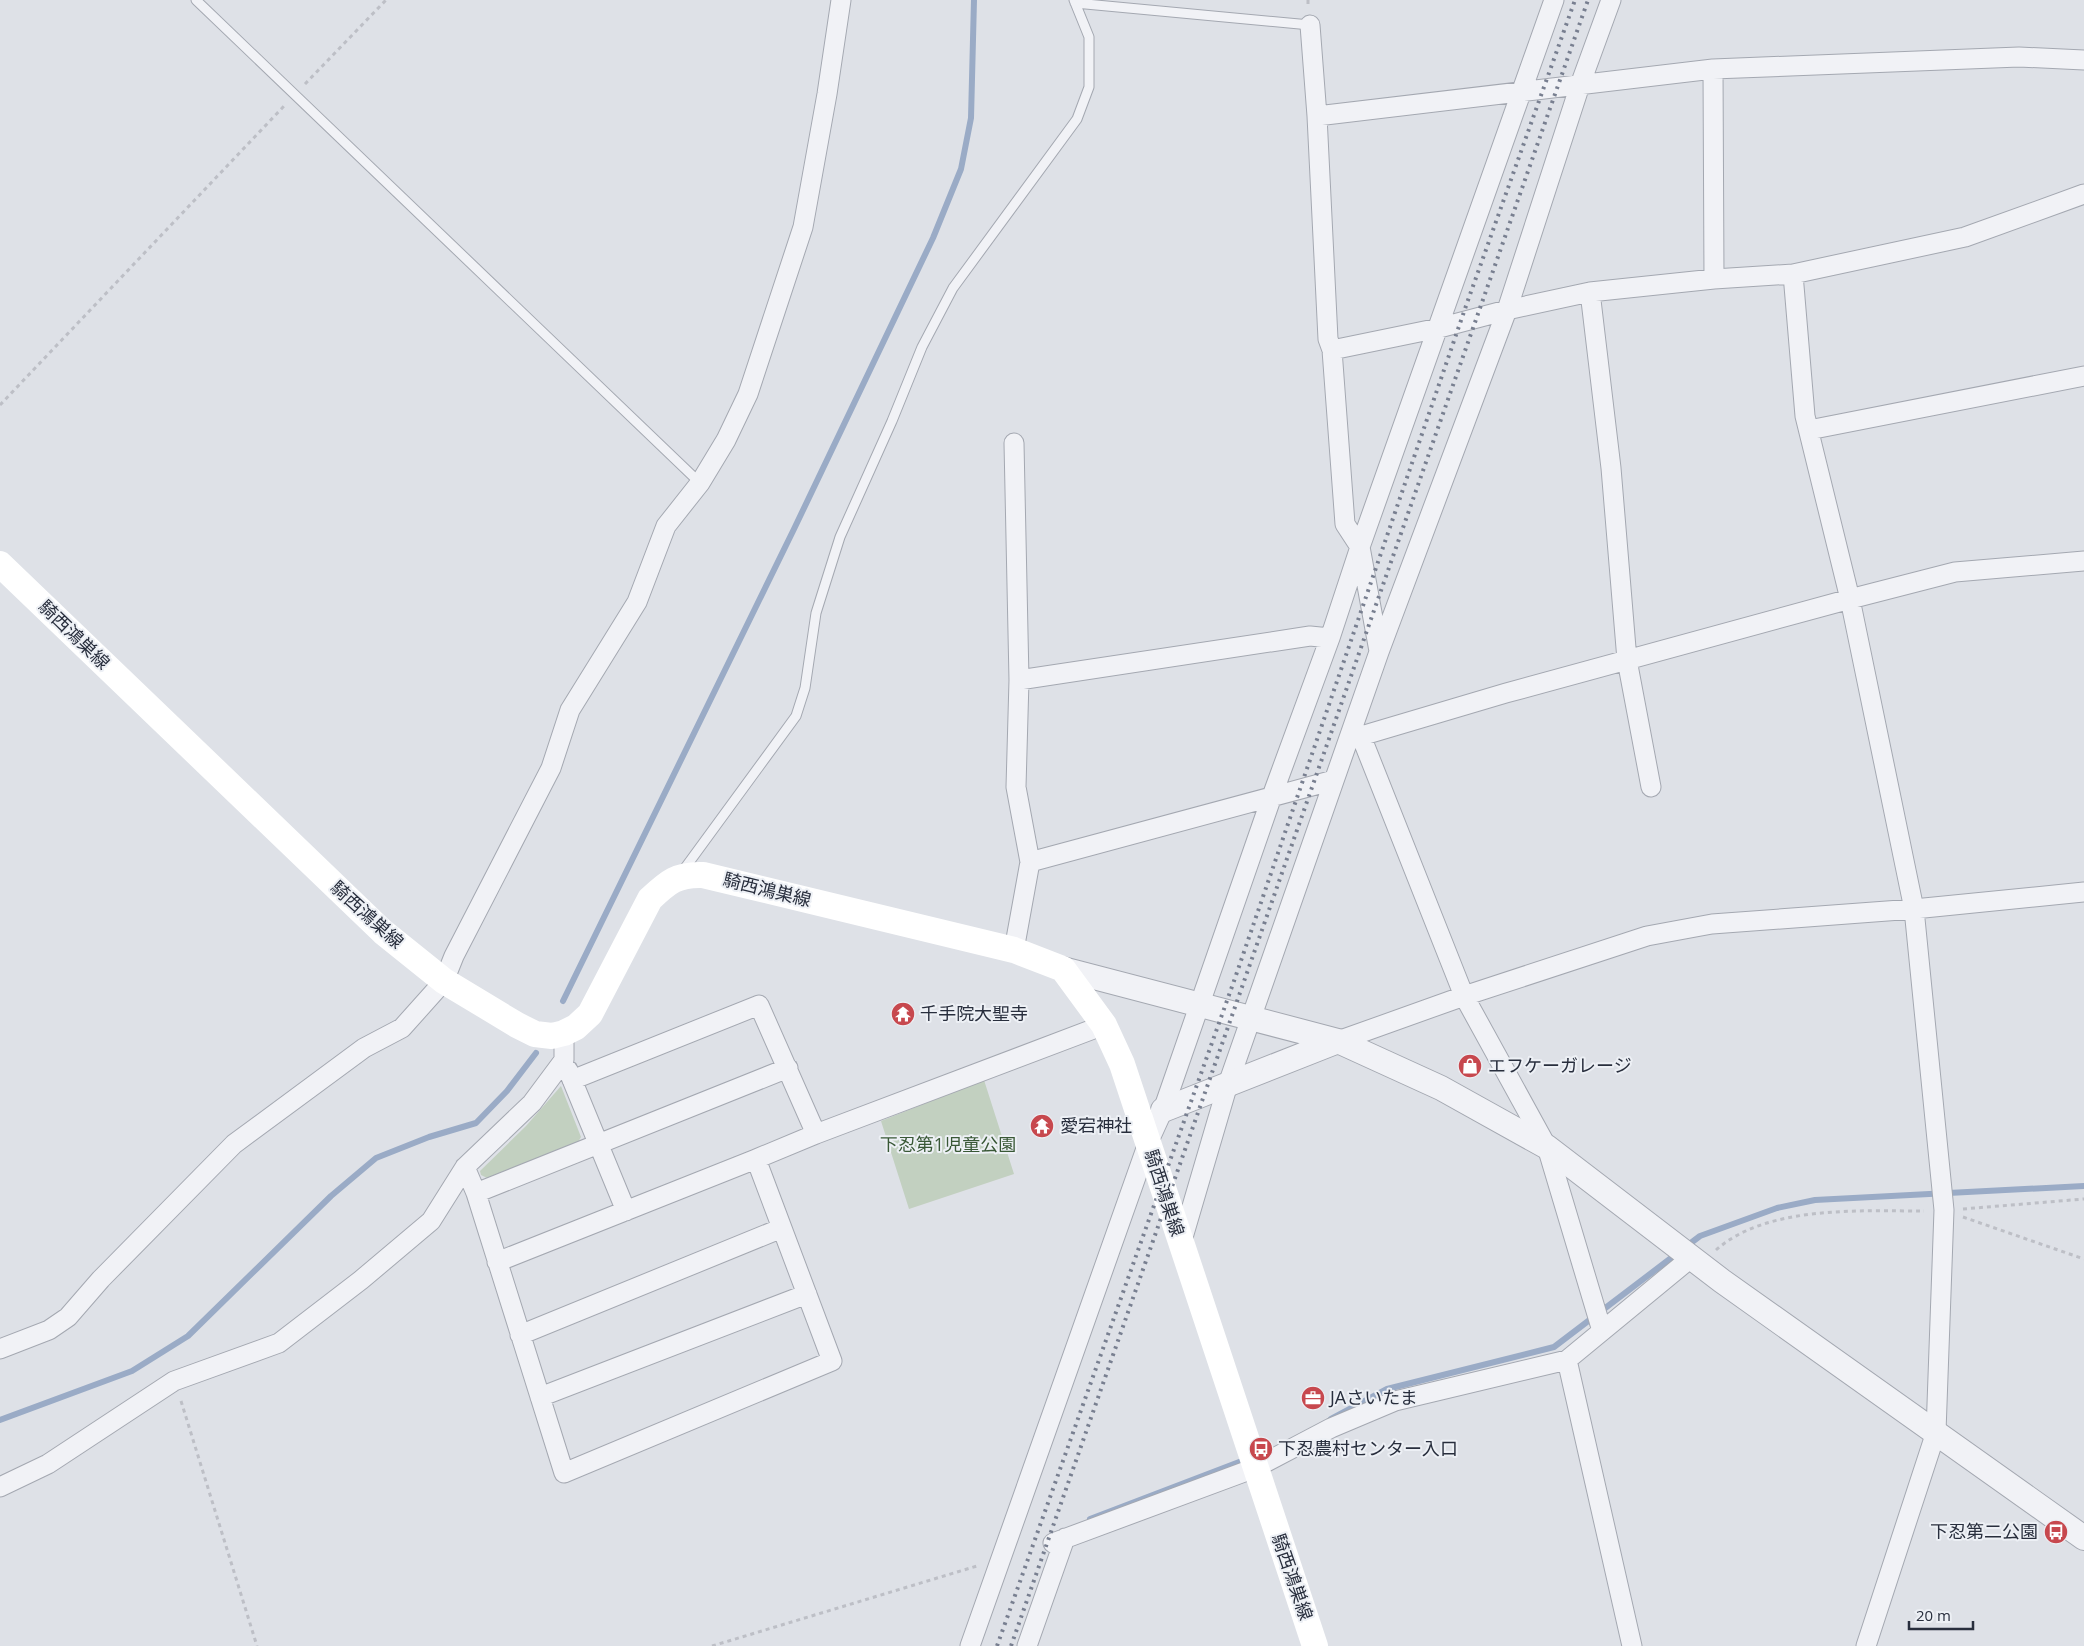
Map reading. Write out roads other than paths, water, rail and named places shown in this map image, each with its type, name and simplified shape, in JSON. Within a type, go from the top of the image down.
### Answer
[{"type":"main road","name":"騎西鴻巣線","points":[[0,564],[383,932],[444,981],[517,1025],[535,1034],[552,1036],[564,1033]]},
{"type":"main road","name":"騎西鴻巣線","points":[[678,876],[703,874],[1014,950],[1063,969],[1104,1026],[1122,1064],[1180,1245],[1315,1646]]},
{"type":"main road","points":[[564,1033],[576,1027],[590,1014],[650,899],[678,876]]},
{"type":"street","points":[[0,1349],[49,1330],[68,1317],[101,1279],[234,1144],[364,1048],[402,1028],[444,981],[454,956],[551,768],[570,710],[637,602],[666,526],[700,483],[726,440],[748,394],[804,227],[827,94],[840,0]]},
{"type":"street","points":[[970,1646],[1148,1143],[1163,1110],[1272,796],[1330,638],[1360,546],[1554,0]]},
{"type":"street","points":[[1180,1245],[1228,1084],[1334,780],[1356,734],[1380,652],[1507,310],[1580,85],[1611,0]]},
{"type":"street","points":[[1310,25],[1317,116],[1328,339],[1332,350],[1345,524],[1360,546],[1380,652]]},
{"type":"street","points":[[1317,116],[1713,69],[2019,56],[2084,60]]},
{"type":"street","points":[[1713,69],[1714,279]]},
{"type":"street","points":[[1332,350],[1439,328],[1507,310],[1590,292],[1714,279],[1793,274],[1965,237],[2084,194]]},
{"type":"street","points":[[1793,274],[1806,416],[1850,599],[1914,910],[1944,1210],[1936,1432],[1866,1646]]},
{"type":"street","points":[[1590,292],[1611,468],[1627,660],[1651,787]]},
{"type":"street","points":[[1809,430],[2084,376]]},
{"type":"street","points":[[1014,443],[1019,680],[1016,787],[1030,862],[1014,950]]},
{"type":"street","points":[[1356,734],[1955,572],[2084,561]]},
{"type":"street","points":[[1019,680],[1310,636],[1330,638]]},
{"type":"street","points":[[1356,734],[1464,996],[1547,1147],[1602,1331]]},
{"type":"street","points":[[1030,862],[1334,780]]},
{"type":"street","points":[[1163,1110],[1338,1041],[1464,996],[1647,936],[1712,924],[1914,910],[2084,892]]},
{"type":"street","points":[[1063,969],[1338,1041],[1441,1088],[1547,1147],[1696,1260],[1722,1282],[2084,1538]]},
{"type":"street","points":[[572,1080],[759,1005],[816,1134]]},
{"type":"street","points":[[497,1262],[816,1134],[1104,1026]]},
{"type":"street","points":[[564,1033],[564,1060],[626,1211]]},
{"type":"street","points":[[0,1487],[48,1464],[174,1380],[279,1343],[431,1221],[465,1166],[532,1103],[564,1060]]},
{"type":"street","points":[[476,1193],[788,1068]]},
{"type":"street","points":[[465,1166],[476,1193],[564,1473],[832,1361],[756,1159]]},
{"type":"street","points":[[520,1335],[782,1228]]},
{"type":"street","points":[[1027,1646],[1059,1541],[1394,1401],[1568,1360],[1602,1331],[1696,1260]]},
{"type":"street","points":[[540,1397],[807,1294]]},
{"type":"street","points":[[1568,1360],[1632,1646]]},
{"type":"lane","points":[[196,0],[700,483]]},
{"type":"lane","points":[[678,876],[796,716],[805,688],[816,613],[840,537],[892,421],[922,347],[953,288],[1076,119],[1089,87],[1089,37],[1075,1],[1310,25]]},
{"type":"waterway","points":[[563,1001],[794,529],[933,238],[961,169],[971,118],[974,0]]},
{"type":"waterway","points":[[0,1420],[132,1371],[188,1336],[331,1196],[376,1158],[429,1137],[476,1123],[507,1091],[536,1053]]},
{"type":"waterway","points":[[1331,1419],[1387,1389],[1554,1347],[1700,1236],[1777,1208],[1815,1200],[2084,1186]]},
{"type":"waterway","points":[[1090,1519],[1247,1459]]},
{"type":"railway","points":[[997,1646],[1234,981],[1467,303],[1575,0]]},
{"type":"railway","points":[[1011,1646],[1588,0]]},
{"type":"place","name":"千手院大聖寺","points":[[903,1014]]},
{"type":"place","name":"エフケーガレージ","points":[[1470,1066]]},
{"type":"place","name":"愛宕神社","points":[[1042,1126]]},
{"type":"place","name":"JAさいたま","points":[[1313,1398]]},
{"type":"place","name":"下忍農村センター入口","points":[[1261,1449]]},
{"type":"place","name":"下忍第二公園","points":[[2056,1532]]},
{"type":"park label","name":"下忍第1児童公園","points":[[948,1145]]}]
